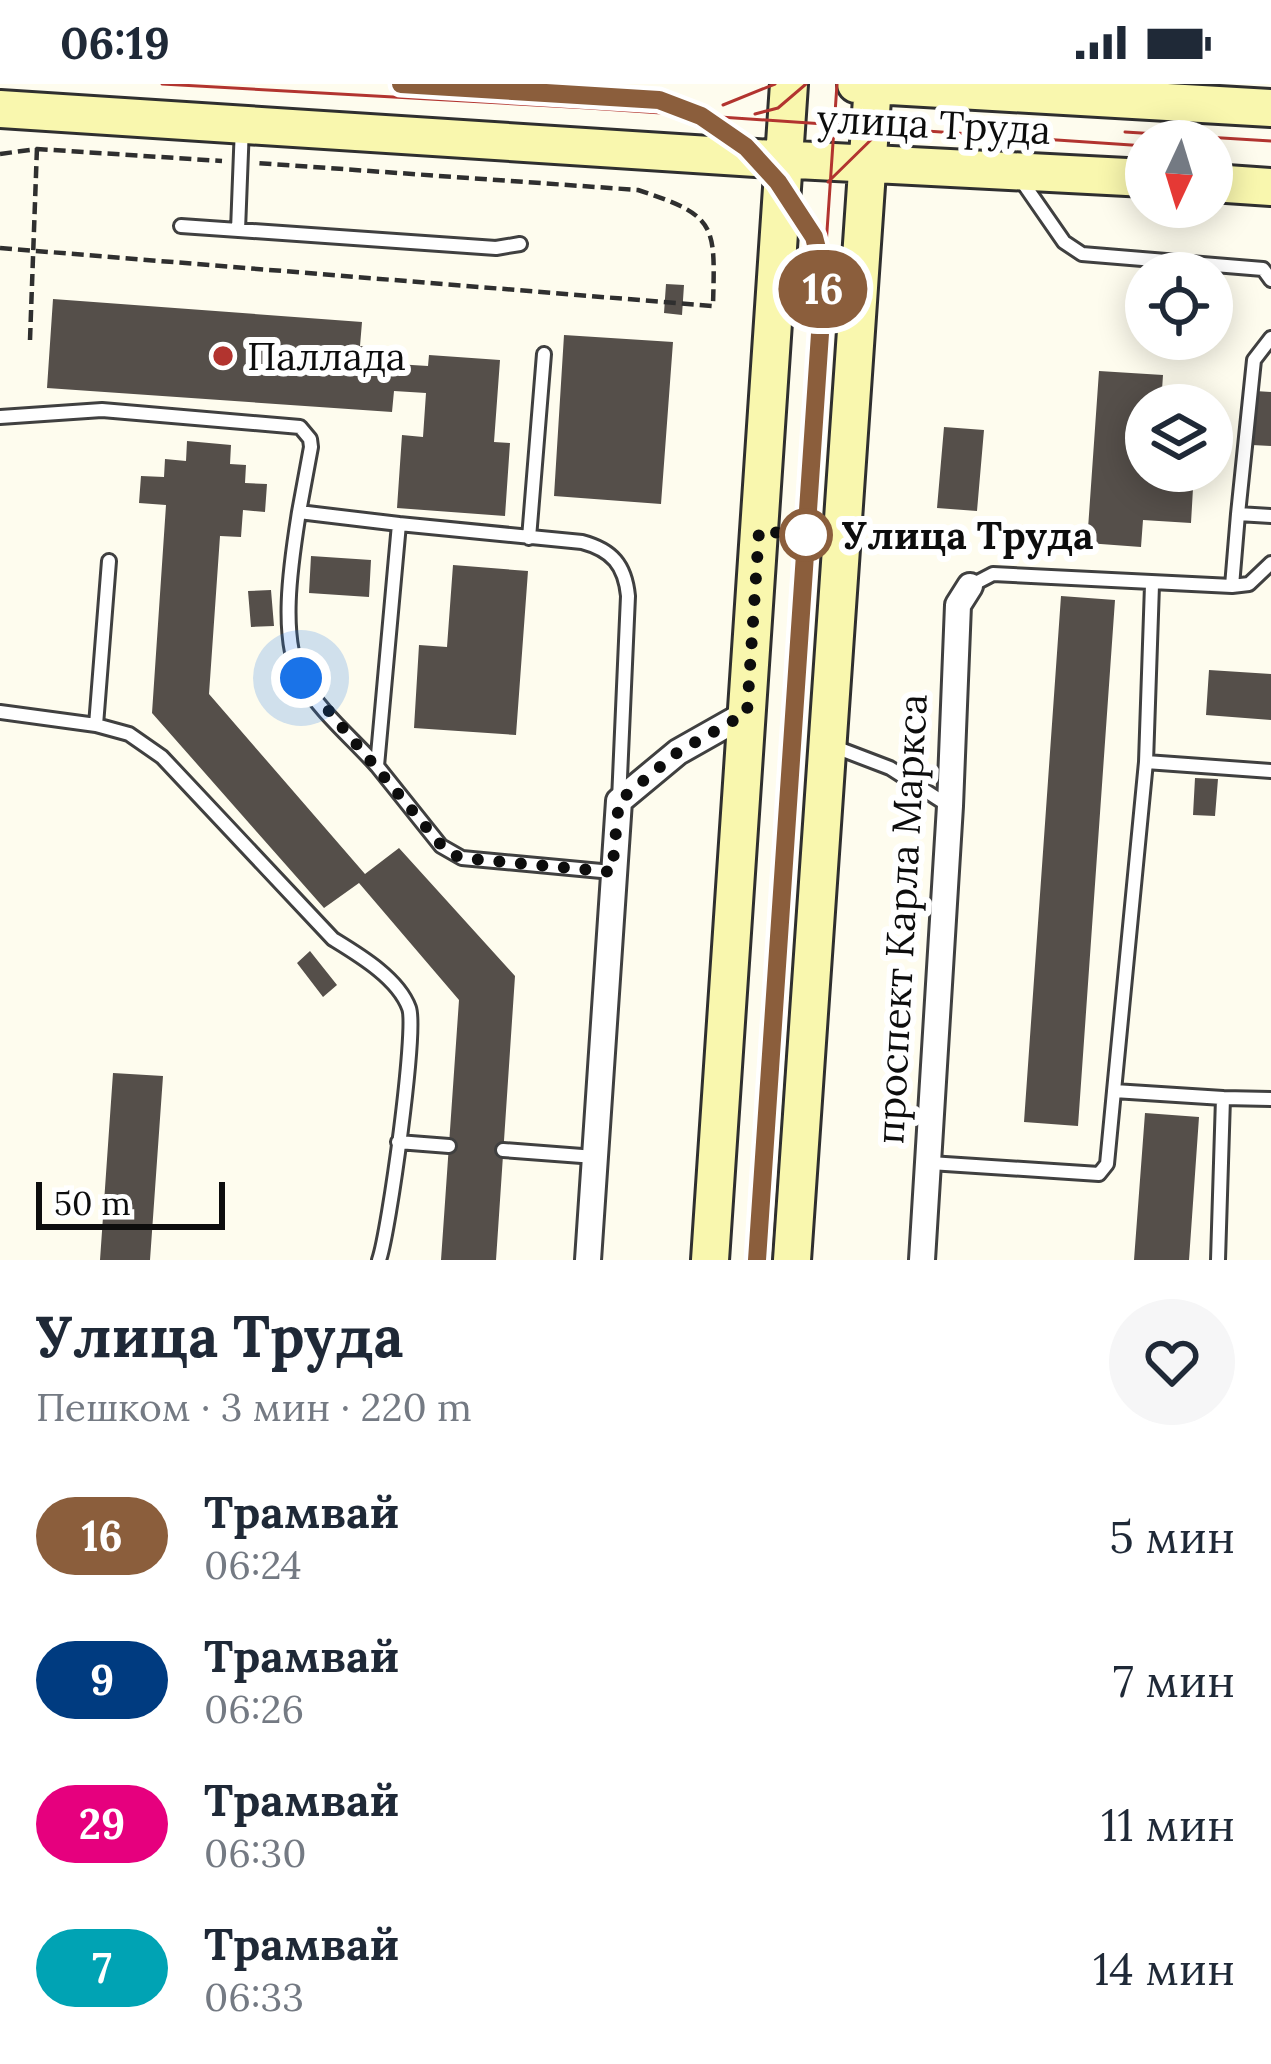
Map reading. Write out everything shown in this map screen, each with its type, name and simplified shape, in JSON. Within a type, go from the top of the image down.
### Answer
[{"type":"main road","points":[[710,1260],[789,84]]},
{"type":"main road","name":"улица Труда","points":[[856,84],[1271,108]]},
{"type":"main road","points":[[792,1260],[873,84]]},
{"type":"main road","name":"улица Труда","points":[[0,109],[785,160],[1125,177]]},
{"type":"main road","points":[[1233,184],[1271,187]]},
{"type":"street","name":"проспект Карла Маркса","points":[[922,1260],[958,605],[970,586]]},
{"type":"street","points":[[588,1260],[619,801],[678,752],[747,713]]},
{"type":"lane","points":[[238,230],[242,125]]},
{"type":"lane","points":[[1013,169],[1064,242],[1082,254],[1268,273]]},
{"type":"lane","points":[[181,226],[496,248],[520,244]]},
{"type":"lane","points":[[1232,586],[1253,360],[1271,338]]},
{"type":"lane","points":[[529,538],[544,354]]},
{"type":"lane","points":[[0,417],[102,410],[300,427],[311,447],[290,568],[294,662],[311,693],[454,856],[612,872]]},
{"type":"lane","points":[[299,512],[601,547],[616,560],[626,577],[619,801]]},
{"type":"lane","points":[[1238,514],[1271,516]]},
{"type":"lane","points":[[377,766],[399,524]]},
{"type":"lane","points":[[96,725],[109,561]]},
{"type":"lane","points":[[970,586],[993,574],[1232,586],[1249,584],[1271,562]]},
{"type":"lane","points":[[930,1163],[1099,1174],[1107,1164],[1146,762],[1152,585]]},
{"type":"lane","points":[[0,712],[129,734],[162,758],[334,939],[368,961],[404,999],[412,1021],[379,1260]]},
{"type":"lane","points":[[827,744],[890,769],[950,806]]},
{"type":"lane","points":[[1146,762],[1271,771]]},
{"type":"lane","points":[[1114,1091],[1271,1100]]},
{"type":"lane","points":[[1218,1260],[1223,1099]]},
{"type":"lane","points":[[398,1142],[449,1146]]},
{"type":"lane","points":[[503,1150],[595,1156]]},
{"type":"path","points":[[30,340],[38,112]]},
{"type":"path","points":[[0,154],[37,149],[638,190],[684,205],[703,220],[715,241],[713,306],[0,248]]},
{"type":"building","points":[[666,284],[684,285],[682,315],[664,313]]},
{"type":"building","name":"Паллада","points":[[53,299],[362,322],[360,346],[397,349],[396,364],[428,366],[429,355],[500,360],[494,442],[510,443],[505,516],[397,508],[402,435],[423,437],[426,393],[394,391],[392,412],[47,388]]},
{"type":"building","points":[[564,335],[673,342],[661,504],[554,496]]},
{"type":"building","points":[[1099,371],[1163,375],[1162,384],[1125,384],[1125,492],[1193,492],[1191,523],[1143,520],[1141,547],[1087,543]]},
{"type":"building","points":[[1255,391],[1271,392],[1271,446],[1252,445]]},
{"type":"building","points":[[944,427],[984,430],[977,511],[937,508]]},
{"type":"building","points":[[187,441],[231,445],[230,464],[246,465],[245,483],[267,484],[265,512],[243,510],[241,537],[220,536],[209,694],[365,874],[399,848],[515,976],[496,1260],[441,1260],[459,1000],[359,883],[324,908],[152,713],[166,505],[139,503],[141,476],[164,477],[165,459],[186,461]]},
{"type":"building","points":[[311,556],[371,560],[369,597],[309,593]]},
{"type":"building","points":[[453,565],[528,571],[516,735],[414,728],[419,645],[447,647]]},
{"type":"building","points":[[271,590],[274,626],[251,627],[248,591]]},
{"type":"building","points":[[1061,596],[1115,600],[1078,1126],[1024,1122]]},
{"type":"building","points":[[1209,670],[1271,674],[1271,720],[1206,715]]},
{"type":"building","points":[[1195,778],[1218,779],[1215,816],[1193,815]]},
{"type":"building","points":[[310,951],[337,985],[323,997],[297,963]]},
{"type":"building","points":[[113,1073],[163,1076],[150,1260],[100,1260]]},
{"type":"building","points":[[1145,1113],[1199,1117],[1189,1260],[1134,1260]]},
{"type":"tram line","points":[[162,84],[1125,145]]},
{"type":"tram line","name":"16","points":[[401,84],[659,100],[701,116],[746,147],[778,182],[814,237],[824,275],[757,1260]]},
{"type":"tram line","points":[[723,105],[775,84]]},
{"type":"tram line","points":[[755,114],[778,108],[806,84]]},
{"type":"tram line","points":[[757,1260],[837,84]]},
{"type":"tram line","points":[[704,117],[741,145],[789,196],[819,258]]},
{"type":"tram line","points":[[828,182],[883,128],[890,127]]},
{"type":"tram line","points":[[1233,139],[1271,141]]},
{"type":"place","name":"Паллада","points":[[223,356]]},
{"type":"place","name":"Улица Труда","points":[[806,535]]},
{"type":"route","points":[[301,678],[447,852],[462,858],[612,872],[619,801],[678,752],[747,713],[759,531],[806,535]]}]
